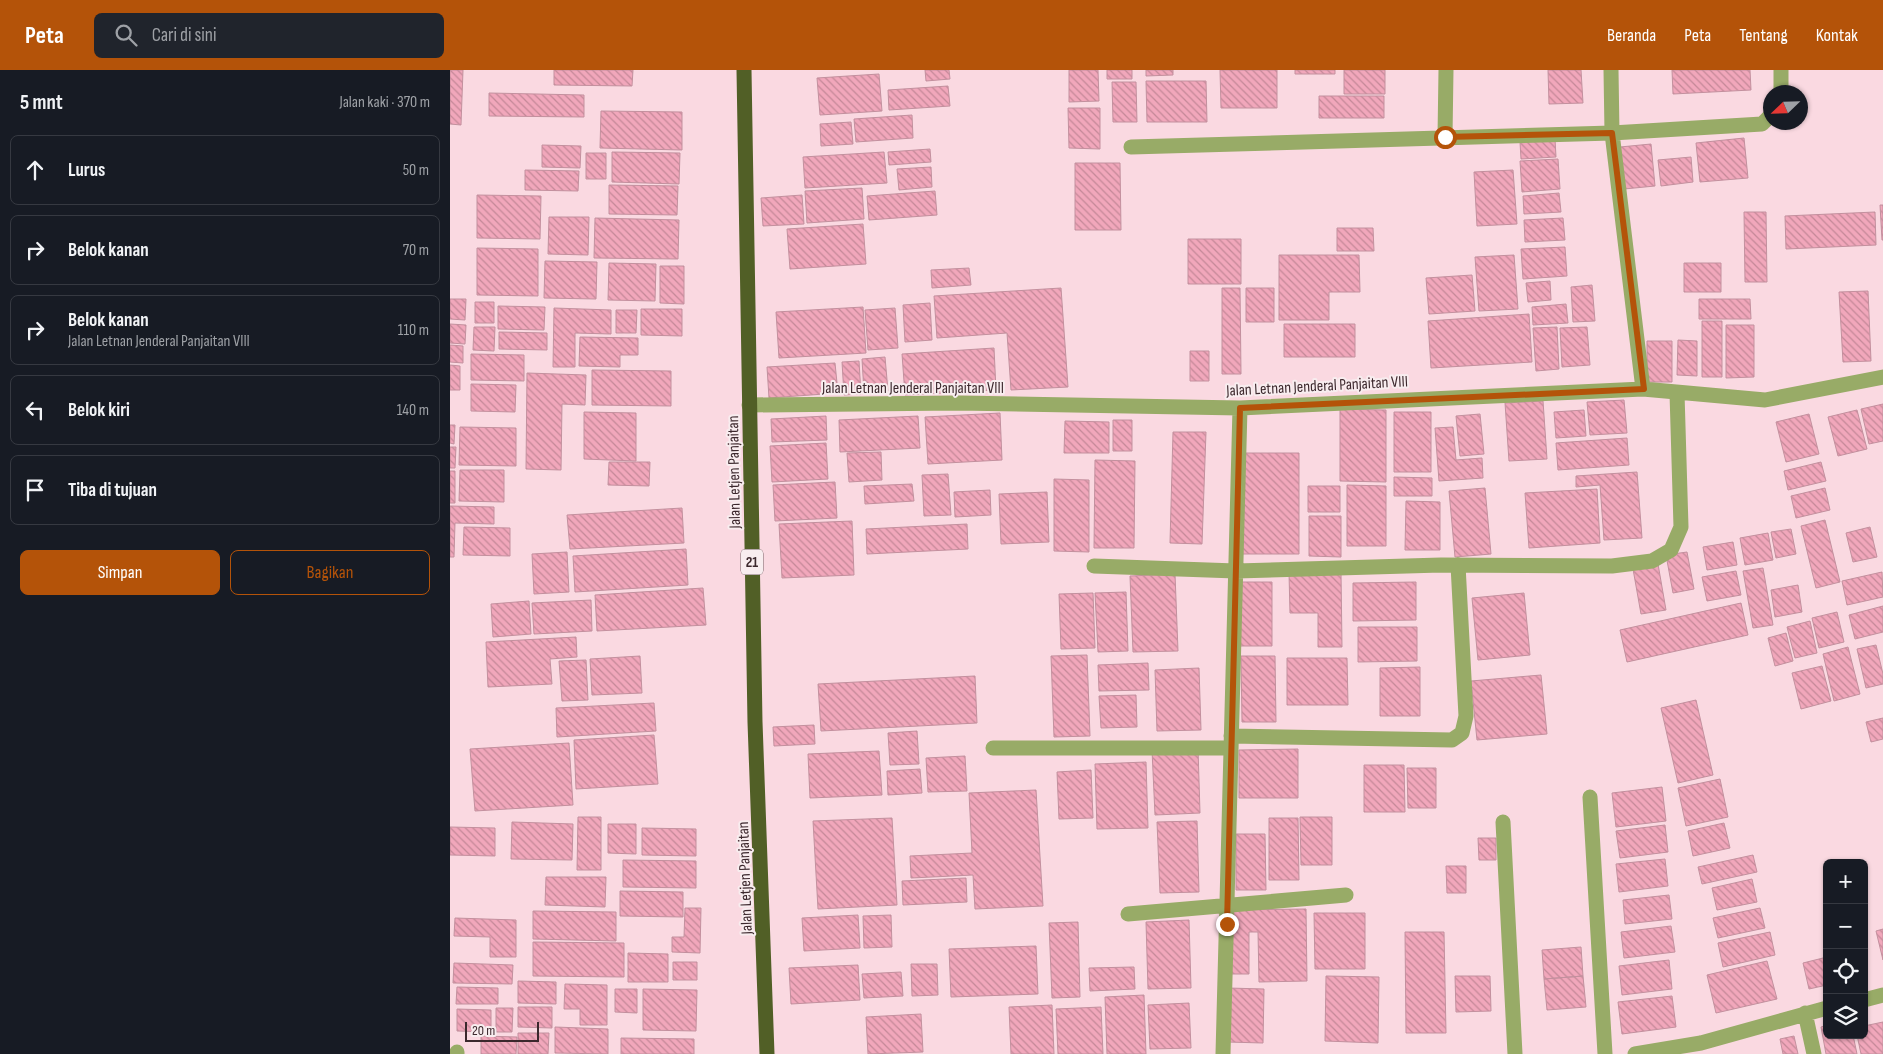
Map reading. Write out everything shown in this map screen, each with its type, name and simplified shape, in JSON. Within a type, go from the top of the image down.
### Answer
[{"type":"highway","name":"Jalan Letjen Panjaitan","points":[[744,70],[755,722],[767,1054]]},
{"type":"street","points":[[1445,137],[1446,70]]},
{"type":"street","points":[[1611,70],[1612,133],[1644,389]]},
{"type":"street","points":[[1781,70],[1781,85]]},
{"type":"street","points":[[1131,148],[1612,133],[1763,123]]},
{"type":"street","name":"Jalan Letnan Jenderal Panjaitan VIII","points":[[749,405],[958,403],[1240,408],[1644,389],[1765,400],[1883,377]]},
{"type":"street","points":[[1094,566],[1236,571],[1458,565],[1612,566],[1652,561],[1671,550],[1681,527],[1676,393]]},
{"type":"street","points":[[1223,1054],[1240,408]]},
{"type":"street","points":[[993,748],[1230,742],[1452,740],[1462,733],[1466,716],[1458,565]]},
{"type":"street","points":[[1590,797],[1605,1054]]},
{"type":"street","points":[[1503,822],[1515,1054]]},
{"type":"street","points":[[1128,914],[1346,895]]},
{"type":"street","points":[[1868,999],[1883,995]]},
{"type":"street","points":[[1635,1054],[1701,1043],[1823,1009]]},
{"type":"street","points":[[1805,1013],[1814,1054]]},
{"type":"building","points":[[450,70],[463,70],[461,125],[450,124]]},
{"type":"building","points":[[554,70],[633,70],[632,86],[554,85]]},
{"type":"building","points":[[925,70],[949,70],[950,79],[926,81]]},
{"type":"building","points":[[1069,70],[1098,70],[1099,101],[1069,102]]},
{"type":"building","points":[[1107,70],[1132,70],[1132,79],[1107,79]]},
{"type":"building","points":[[1146,70],[1173,70],[1173,75],[1146,76]]},
{"type":"building","points":[[1220,70],[1277,70],[1277,108],[1221,108]]},
{"type":"building","points":[[1295,70],[1335,70],[1335,74],[1295,74]]},
{"type":"building","points":[[1344,70],[1385,70],[1385,94],[1344,94]]},
{"type":"building","points":[[1548,70],[1581,70],[1583,103],[1549,104]]},
{"type":"building","points":[[1672,70],[1750,70],[1751,90],[1673,94]]},
{"type":"building","points":[[879,74],[882,111],[820,115],[817,78]]},
{"type":"building","points":[[1146,81],[1206,81],[1207,122],[1147,122]]},
{"type":"building","points":[[1112,82],[1136,82],[1137,122],[1113,122]]},
{"type":"building","points":[[948,86],[950,106],[889,110],[888,90]]},
{"type":"building","points":[[489,93],[584,95],[584,117],[489,116]]},
{"type":"building","points":[[1319,96],[1384,96],[1384,118],[1319,118]]},
{"type":"building","points":[[1068,108],[1100,108],[1100,149],[1069,148]]},
{"type":"building","points":[[601,111],[682,112],[682,150],[600,148]]},
{"type":"building","points":[[912,115],[913,138],[856,142],[854,119]]},
{"type":"building","points":[[851,122],[853,144],[821,146],[820,124]]},
{"type":"building","points":[[1744,138],[1748,178],[1700,182],[1696,143]]},
{"type":"building","points":[[1555,139],[1556,157],[1521,159],[1520,142]]},
{"type":"building","points":[[1651,144],[1655,186],[1624,189],[1620,147]]},
{"type":"building","points":[[542,145],[581,146],[580,168],[542,167]]},
{"type":"building","points":[[930,149],[931,162],[889,165],[888,152]]},
{"type":"building","points":[[612,152],[680,153],[679,184],[612,182]]},
{"type":"building","points":[[884,152],[887,183],[805,188],[803,157]]},
{"type":"building","points":[[586,153],[606,153],[606,179],[586,179]]},
{"type":"building","points":[[1691,157],[1693,182],[1661,186],[1658,160]]},
{"type":"building","points":[[1558,159],[1560,189],[1522,192],[1520,161]]},
{"type":"building","points":[[1075,163],[1120,163],[1121,230],[1075,230]]},
{"type":"building","points":[[931,167],[932,187],[899,190],[897,169]]},
{"type":"building","points":[[525,170],[579,171],[578,191],[525,190]]},
{"type":"building","points":[[1513,170],[1517,224],[1477,226],[1474,172]]},
{"type":"building","points":[[609,185],[678,186],[677,215],[609,214]]},
{"type":"building","points":[[862,188],[864,219],[807,223],[805,191]]},
{"type":"building","points":[[935,191],[937,215],[869,220],[867,196]]},
{"type":"building","points":[[1559,193],[1561,212],[1524,214],[1523,196]]},
{"type":"building","points":[[477,195],[541,196],[540,239],[477,238]]},
{"type":"building","points":[[802,195],[804,224],[763,226],[761,198]]},
{"type":"building","points":[[1880,205],[1883,205],[1883,240],[1882,240]]},
{"type":"building","points":[[1744,212],[1766,212],[1767,282],[1745,282]]},
{"type":"building","points":[[1875,212],[1876,245],[1786,249],[1785,216]]},
{"type":"building","points":[[549,217],[589,217],[588,255],[548,254]]},
{"type":"building","points":[[595,218],[679,220],[678,259],[594,258]]},
{"type":"building","points":[[1563,218],[1565,240],[1525,242],[1524,220]]},
{"type":"building","points":[[863,224],[866,264],[790,269],[787,229]]},
{"type":"building","points":[[1337,228],[1373,228],[1374,251],[1337,251]]},
{"type":"building","points":[[1188,239],[1241,239],[1241,284],[1188,284]]},
{"type":"building","points":[[1565,247],[1567,276],[1523,279],[1521,249]]},
{"type":"building","points":[[477,248],[538,249],[538,296],[477,295]]},
{"type":"building","points":[[1279,255],[1359,255],[1360,292],[1329,292],[1329,320],[1279,320]]},
{"type":"building","points":[[1514,255],[1518,309],[1479,311],[1475,257]]},
{"type":"building","points":[[545,261],[597,262],[596,299],[544,298]]},
{"type":"building","points":[[609,263],[656,264],[655,301],[608,300]]},
{"type":"building","points":[[1684,263],[1721,263],[1721,292],[1684,292]]},
{"type":"building","points":[[660,266],[684,266],[684,304],[660,303]]},
{"type":"building","points":[[969,268],[971,285],[932,288],[931,270]]},
{"type":"building","points":[[1472,275],[1475,311],[1429,314],[1426,278]]},
{"type":"building","points":[[1550,281],[1551,300],[1528,302],[1526,283]]},
{"type":"building","points":[[1592,285],[1595,321],[1573,322],[1571,287]]},
{"type":"building","points":[[1061,288],[1068,387],[1011,390],[1007,333],[937,338],[934,296]]},
{"type":"building","points":[[1222,288],[1240,288],[1241,374],[1222,374]]},
{"type":"building","points":[[1246,288],[1274,288],[1274,322],[1246,322]]},
{"type":"building","points":[[1868,291],[1871,361],[1843,362],[1839,292]]},
{"type":"building","points":[[450,299],[466,299],[465,320],[450,319]]},
{"type":"building","points":[[1699,299],[1750,299],[1751,319],[1699,319]]},
{"type":"building","points":[[475,302],[494,302],[494,323],[475,323]]},
{"type":"building","points":[[930,303],[932,340],[905,342],[903,305]]},
{"type":"building","points":[[1566,304],[1568,323],[1533,325],[1532,307]]},
{"type":"building","points":[[498,306],[545,307],[544,330],[498,329]]},
{"type":"building","points":[[863,307],[866,353],[779,358],[776,312]]},
{"type":"building","points":[[554,308],[611,310],[611,334],[575,333],[575,367],[553,367]]},
{"type":"building","points":[[895,308],[898,348],[868,350],[865,310]]},
{"type":"building","points":[[641,309],[682,309],[682,336],[641,335]]},
{"type":"building","points":[[616,310],[637,310],[636,333],[616,333]]},
{"type":"building","points":[[1529,314],[1532,362],[1431,368],[1428,321]]},
{"type":"building","points":[[1702,321],[1722,321],[1722,377],[1702,377]]},
{"type":"building","points":[[450,324],[466,325],[465,344],[450,343]]},
{"type":"building","points":[[1284,324],[1355,324],[1355,357],[1284,357]]},
{"type":"building","points":[[1726,325],[1754,325],[1754,377],[1726,378]]},
{"type":"building","points":[[474,327],[495,327],[494,351],[473,350]]},
{"type":"building","points":[[1557,327],[1559,369],[1536,371],[1533,328]]},
{"type":"building","points":[[1587,327],[1590,365],[1562,367],[1560,328]]},
{"type":"building","points":[[499,332],[547,333],[547,350],[499,349]]},
{"type":"building","points":[[580,337],[638,338],[638,355],[620,355],[620,367],[579,366]]},
{"type":"building","points":[[1678,340],[1697,341],[1697,376],[1677,375]]},
{"type":"building","points":[[1647,341],[1672,341],[1672,382],[1647,382]]},
{"type":"building","points":[[450,345],[463,346],[463,363],[450,362]]},
{"type":"building","points":[[994,348],[996,390],[905,395],[902,354]]},
{"type":"building","points":[[1190,351],[1209,351],[1209,381],[1190,381]]},
{"type":"building","points":[[471,354],[524,355],[524,381],[471,380]]},
{"type":"building","points":[[885,357],[888,391],[864,393],[862,359]]},
{"type":"building","points":[[859,361],[861,394],[844,395],[842,362]]},
{"type":"building","points":[[835,363],[838,393],[769,398],[767,367]]},
{"type":"building","points":[[450,365],[460,366],[460,390],[450,390]]},
{"type":"building","points":[[592,370],[671,371],[671,406],[592,405]]},
{"type":"building","points":[[527,373],[586,375],[585,405],[562,404],[561,470],[526,469]]},
{"type":"building","points":[[471,384],[516,385],[515,412],[471,411]]},
{"type":"building","points":[[1624,400],[1627,433],[1590,435],[1587,402]]},
{"type":"building","points":[[1543,401],[1547,459],[1509,461],[1505,403]]},
{"type":"building","points":[[1883,404],[1883,441],[1869,444],[1861,409]]},
{"type":"building","points":[[1340,409],[1386,410],[1386,482],[1340,481]]},
{"type":"building","points":[[1584,410],[1586,436],[1556,438],[1554,412]]},
{"type":"building","points":[[1857,410],[1867,449],[1838,456],[1828,417]]},
{"type":"building","points":[[584,412],[636,413],[636,461],[584,459]]},
{"type":"building","points":[[1394,412],[1431,412],[1431,472],[1394,472]]},
{"type":"building","points":[[1000,413],[1002,460],[928,464],[925,417]]},
{"type":"building","points":[[1480,414],[1484,454],[1460,456],[1456,416]]},
{"type":"building","points":[[1809,414],[1819,454],[1786,462],[1776,422]]},
{"type":"building","points":[[826,416],[827,440],[772,442],[771,419]]},
{"type":"building","points":[[918,416],[920,448],[840,452],[839,420]]},
{"type":"building","points":[[1113,420],[1132,420],[1132,451],[1113,451]]},
{"type":"building","points":[[1065,421],[1109,422],[1109,453],[1064,453]]},
{"type":"building","points":[[450,425],[455,425],[454,444],[450,443]]},
{"type":"building","points":[[460,427],[516,428],[516,466],[459,465]]},
{"type":"building","points":[[1453,427],[1456,460],[1482,458],[1483,478],[1439,481],[1435,428]]},
{"type":"building","points":[[1173,432],[1206,432],[1202,544],[1170,543]]},
{"type":"building","points":[[1627,438],[1629,465],[1558,470],[1556,443]]},
{"type":"building","points":[[826,443],[828,479],[772,482],[770,446]]},
{"type":"building","points":[[450,447],[456,447],[455,468],[450,468]]},
{"type":"building","points":[[881,452],[882,480],[849,482],[847,453]]},
{"type":"building","points":[[1240,453],[1299,453],[1299,554],[1240,554]]},
{"type":"building","points":[[1095,460],[1135,461],[1134,548],[1094,548]]},
{"type":"building","points":[[609,462],[650,462],[649,486],[608,485]]},
{"type":"building","points":[[1821,462],[1826,481],[1788,490],[1784,471]]},
{"type":"building","points":[[460,470],[504,470],[504,502],[459,501]]},
{"type":"building","points":[[450,471],[455,471],[455,503],[450,503]]},
{"type":"building","points":[[1637,472],[1642,538],[1604,540],[1600,485],[1576,487],[1576,476]]},
{"type":"building","points":[[948,474],[951,515],[924,516],[922,475]]},
{"type":"building","points":[[1394,477],[1432,478],[1432,496],[1394,496]]},
{"type":"building","points":[[1054,479],[1089,480],[1089,552],[1054,551]]},
{"type":"building","points":[[835,482],[837,518],[775,521],[773,485]]},
{"type":"building","points":[[912,484],[914,501],[865,504],[864,486]]},
{"type":"building","points":[[1347,485],[1386,486],[1386,546],[1347,546]]},
{"type":"building","points":[[1308,486],[1340,486],[1340,512],[1308,512]]},
{"type":"building","points":[[1485,488],[1491,554],[1455,557],[1449,491]]},
{"type":"building","points":[[1825,488],[1830,510],[1796,518],[1791,496]]},
{"type":"building","points":[[1597,489],[1600,543],[1529,548],[1525,493]]},
{"type":"building","points":[[990,490],[991,515],[955,517],[954,492]]},
{"type":"building","points":[[1047,492],[1049,542],[1001,544],[999,494]]},
{"type":"building","points":[[1406,501],[1440,502],[1440,550],[1405,550]]},
{"type":"building","points":[[450,506],[494,507],[494,524],[455,523],[454,557],[450,557]]},
{"type":"building","points":[[682,508],[684,543],[570,549],[567,515]]},
{"type":"building","points":[[1309,516],[1341,516],[1341,557],[1309,556]]},
{"type":"building","points":[[1825,520],[1840,582],[1816,588],[1801,526]]},
{"type":"building","points":[[852,521],[854,575],[782,578],[779,524]]},
{"type":"building","points":[[967,524],[968,549],[867,554],[866,529]]},
{"type":"building","points":[[464,527],[510,528],[510,556],[463,555]]},
{"type":"building","points":[[1870,527],[1877,557],[1853,562],[1846,533]]},
{"type":"building","points":[[1791,529],[1796,554],[1776,558],[1771,532]]},
{"type":"building","points":[[1768,533],[1773,560],[1745,565],[1740,538]]},
{"type":"building","points":[[1733,542],[1737,565],[1707,570],[1703,547]]},
{"type":"building","points":[[686,549],[688,585],[575,592],[573,556]]},
{"type":"building","points":[[567,552],[569,592],[534,594],[532,554]]},
{"type":"building","points":[[1687,552],[1694,589],[1673,593],[1666,555]]},
{"type":"building","points":[[1658,564],[1666,610],[1641,614],[1633,569]]},
{"type":"building","points":[[1763,568],[1773,625],[1753,628],[1743,571]]},
{"type":"building","points":[[1736,571],[1741,595],[1707,601],[1702,577]]},
{"type":"building","points":[[1882,572],[1883,597],[1847,605],[1842,581]]},
{"type":"building","points":[[1289,573],[1341,573],[1342,647],[1318,647],[1318,613],[1290,613]]},
{"type":"building","points":[[1175,574],[1178,651],[1133,652],[1130,576]]},
{"type":"building","points":[[1237,582],[1272,582],[1272,646],[1238,646]]},
{"type":"building","points":[[1416,582],[1416,620],[1353,621],[1353,583]]},
{"type":"building","points":[[1798,585],[1802,612],[1775,617],[1771,590]]},
{"type":"building","points":[[703,588],[706,625],[597,631],[595,595]]},
{"type":"building","points":[[1126,592],[1128,651],[1098,652],[1095,593]]},
{"type":"building","points":[[1093,593],[1095,648],[1061,649],[1059,594]]},
{"type":"building","points":[[1524,593],[1530,655],[1478,660],[1472,598]]},
{"type":"building","points":[[591,600],[592,631],[534,634],[532,603]]},
{"type":"building","points":[[529,601],[531,634],[493,637],[491,604]]},
{"type":"building","points":[[1741,603],[1748,635],[1627,662],[1620,630]]},
{"type":"building","points":[[1883,606],[1883,632],[1855,639],[1849,615]]},
{"type":"building","points":[[1837,612],[1844,642],[1819,648],[1812,618]]},
{"type":"building","points":[[1810,621],[1817,653],[1795,658],[1787,627]]},
{"type":"building","points":[[1358,627],[1417,627],[1417,661],[1358,662]]},
{"type":"building","points":[[1786,633],[1793,661],[1775,666],[1768,638]]},
{"type":"building","points":[[576,637],[577,657],[550,659],[552,684],[488,687],[486,642]]},
{"type":"building","points":[[1876,645],[1883,674],[1883,684],[1866,688],[1857,649]]},
{"type":"building","points":[[1848,647],[1860,694],[1834,701],[1823,654]]},
{"type":"building","points":[[1087,655],[1090,736],[1054,737],[1051,656]]},
{"type":"building","points":[[640,656],[642,693],[592,695],[590,659]]},
{"type":"building","points":[[1241,656],[1275,656],[1276,722],[1242,722]]},
{"type":"building","points":[[1287,658],[1347,658],[1348,705],[1287,705]]},
{"type":"building","points":[[586,660],[588,700],[562,701],[559,661]]},
{"type":"building","points":[[1148,663],[1149,690],[1099,691],[1098,665]]},
{"type":"building","points":[[1822,666],[1831,701],[1801,709],[1792,673]]},
{"type":"building","points":[[1420,667],[1420,716],[1380,716],[1380,668]]},
{"type":"building","points":[[1199,668],[1201,730],[1157,731],[1155,670]]},
{"type":"building","points":[[1541,675],[1547,734],[1477,740],[1471,681]]},
{"type":"building","points":[[975,676],[977,723],[821,731],[818,684]]},
{"type":"building","points":[[1136,695],[1137,727],[1101,728],[1099,696]]},
{"type":"building","points":[[1696,700],[1713,775],[1678,783],[1661,708]]},
{"type":"building","points":[[654,703],[656,731],[557,737],[556,708]]},
{"type":"building","points":[[1883,718],[1883,739],[1871,742],[1866,722]]},
{"type":"building","points":[[814,725],[815,744],[774,746],[773,727]]},
{"type":"building","points":[[917,731],[919,764],[890,765],[888,733]]},
{"type":"building","points":[[654,735],[658,784],[576,789],[574,740]]},
{"type":"building","points":[[569,743],[573,805],[475,811],[470,749]]},
{"type":"building","points":[[1198,748],[1200,813],[1155,815],[1152,750]]},
{"type":"building","points":[[1298,749],[1298,798],[1239,798],[1239,750]]},
{"type":"building","points":[[879,751],[882,795],[810,798],[808,754]]},
{"type":"building","points":[[965,756],[967,791],[928,792],[926,758]]},
{"type":"building","points":[[1146,762],[1148,828],[1097,829],[1095,764]]},
{"type":"building","points":[[1364,765],[1404,765],[1405,812],[1364,812]]},
{"type":"building","points":[[1407,768],[1436,768],[1436,808],[1408,808]]},
{"type":"building","points":[[920,769],[922,793],[888,795],[887,771]]},
{"type":"building","points":[[1091,770],[1093,818],[1059,819],[1057,772]]},
{"type":"building","points":[[1720,779],[1728,817],[1686,826],[1678,788]]},
{"type":"building","points":[[1662,787],[1666,821],[1616,827],[1612,793]]},
{"type":"building","points":[[1036,790],[1043,906],[975,909],[973,875],[911,878],[910,856],[972,853],[969,793]]},
{"type":"building","points":[[578,817],[601,817],[601,870],[577,870]]},
{"type":"building","points":[[1300,817],[1332,817],[1332,865],[1301,865]]},
{"type":"building","points":[[892,818],[897,905],[818,909],[813,821]]},
{"type":"building","points":[[1269,818],[1298,818],[1299,880],[1269,880]]},
{"type":"building","points":[[1197,821],[1199,892],[1160,893],[1157,822]]},
{"type":"building","points":[[512,822],[573,824],[572,860],[511,859]]},
{"type":"building","points":[[1724,823],[1730,848],[1693,856],[1688,831]]},
{"type":"building","points":[[608,824],[636,824],[636,854],[608,853]]},
{"type":"building","points":[[1665,825],[1668,852],[1620,858],[1616,831]]},
{"type":"building","points":[[450,827],[495,828],[495,856],[450,855]]},
{"type":"building","points":[[642,828],[696,829],[696,856],[642,855]]},
{"type":"building","points":[[1236,834],[1265,834],[1266,890],[1236,890]]},
{"type":"building","points":[[1478,838],[1496,838],[1496,860],[1479,860]]},
{"type":"building","points":[[1753,855],[1757,872],[1702,884],[1698,867]]},
{"type":"building","points":[[1665,859],[1668,886],[1619,892],[1616,864]]},
{"type":"building","points":[[623,860],[696,861],[696,888],[623,887]]},
{"type":"building","points":[[1446,866],[1466,866],[1466,893],[1447,893]]},
{"type":"building","points":[[546,877],[606,877],[605,907],[545,905]]},
{"type":"building","points":[[966,878],[967,902],[903,905],[902,881]]},
{"type":"building","points":[[1752,879],[1757,902],[1717,910],[1712,888]]},
{"type":"building","points":[[620,891],[683,892],[683,917],[620,916]]},
{"type":"building","points":[[1669,895],[1672,919],[1625,924],[1623,900]]},
{"type":"building","points":[[685,908],[701,908],[700,953],[672,952],[672,937],[684,937]]},
{"type":"building","points":[[1760,908],[1765,928],[1718,938],[1713,918]]},
{"type":"building","points":[[1306,909],[1307,981],[1259,982],[1258,932],[1249,932],[1249,974],[1231,974],[1230,910]]},
{"type":"building","points":[[533,911],[616,912],[616,941],[533,939]]},
{"type":"building","points":[[1314,913],[1365,913],[1365,969],[1315,969]]},
{"type":"building","points":[[858,915],[860,948],[804,951],[802,918]]},
{"type":"building","points":[[891,915],[892,947],[864,948],[863,916]]},
{"type":"building","points":[[455,918],[516,920],[516,957],[490,957],[490,937],[454,936]]},
{"type":"building","points":[[1189,920],[1191,988],[1148,989],[1146,922]]},
{"type":"building","points":[[1078,922],[1080,997],[1052,998],[1049,923]]},
{"type":"building","points":[[1671,926],[1675,952],[1624,958],[1621,932]]},
{"type":"building","points":[[1883,929],[1883,960],[1876,931]]},
{"type":"building","points":[[1405,932],[1444,932],[1446,1033],[1406,1033]]},
{"type":"building","points":[[1770,932],[1775,955],[1723,967],[1718,943]]},
{"type":"building","points":[[533,942],[624,943],[624,977],[533,976]]},
{"type":"building","points":[[1036,946],[1038,994],[951,997],[949,949]]},
{"type":"building","points":[[1581,947],[1583,976],[1544,979],[1542,950]]},
{"type":"building","points":[[628,953],[668,954],[668,982],[628,982]]},
{"type":"building","points":[[1823,958],[1823,986],[1809,989],[1803,963]]},
{"type":"building","points":[[1669,960],[1672,989],[1622,995],[1619,966]]},
{"type":"building","points":[[1767,961],[1777,999],[1716,1013],[1707,975]]},
{"type":"building","points":[[673,962],[697,962],[697,980],[673,980]]},
{"type":"building","points":[[454,963],[513,965],[512,984],[453,983]]},
{"type":"building","points":[[911,964],[937,964],[938,995],[912,996]]},
{"type":"building","points":[[858,965],[860,1000],[791,1004],[789,968]]},
{"type":"building","points":[[1134,967],[1135,989],[1090,991],[1089,968]]},
{"type":"building","points":[[901,972],[903,996],[864,998],[862,974]]},
{"type":"building","points":[[1326,976],[1379,977],[1378,1043],[1325,1041]]},
{"type":"building","points":[[1455,976],[1490,976],[1491,1011],[1456,1012]]},
{"type":"building","points":[[1583,976],[1586,1007],[1547,1010],[1544,979]]},
{"type":"building","points":[[518,981],[556,982],[556,1004],[518,1003]]},
{"type":"building","points":[[565,984],[607,985],[607,1025],[580,1025],[580,1009],[564,1009]]},
{"type":"building","points":[[457,987],[498,988],[498,1004],[456,1004]]},
{"type":"building","points":[[1228,988],[1264,989],[1263,1043],[1227,1042]]},
{"type":"building","points":[[615,989],[637,989],[637,1013],[615,1012]]},
{"type":"building","points":[[643,989],[697,990],[696,1031],[643,1030]]},
{"type":"building","points":[[1144,995],[1146,1054],[1107,1054],[1105,997]]},
{"type":"building","points":[[1672,996],[1676,1027],[1622,1034],[1618,1002]]},
{"type":"building","points":[[1189,1003],[1191,1048],[1150,1049],[1148,1005]]},
{"type":"building","points":[[1052,1005],[1054,1054],[1011,1054],[1009,1007]]},
{"type":"building","points":[[518,1007],[552,1007],[552,1028],[518,1027]]},
{"type":"building","points":[[1101,1007],[1103,1054],[1058,1054],[1056,1009]]},
{"type":"building","points":[[496,1008],[513,1008],[512,1032],[496,1032]]},
{"type":"building","points":[[457,1009],[491,1010],[491,1032],[457,1031]]},
{"type":"building","points":[[921,1014],[923,1052],[868,1054],[866,1017]]},
{"type":"building","points":[[1883,1022],[1883,1054],[1861,1054],[1858,1039],[1868,1039],[1868,1025]]},
{"type":"building","points":[[555,1027],[608,1029],[608,1054],[555,1053]]},
{"type":"building","points":[[518,1033],[549,1033],[548,1054],[518,1054]]},
{"type":"building","points":[[481,1036],[517,1037],[516,1054],[481,1054]]},
{"type":"building","points":[[1794,1036],[1798,1054],[1783,1054],[1780,1039]]},
{"type":"building","points":[[621,1038],[694,1039],[694,1054],[621,1054]]},
{"type":"building","points":[[1823,1039],[1854,1039],[1857,1054],[1826,1054]]},
{"type":"route","points":[[1227,924],[1240,408],[1644,389],[1612,133],[1445,137]]}]
